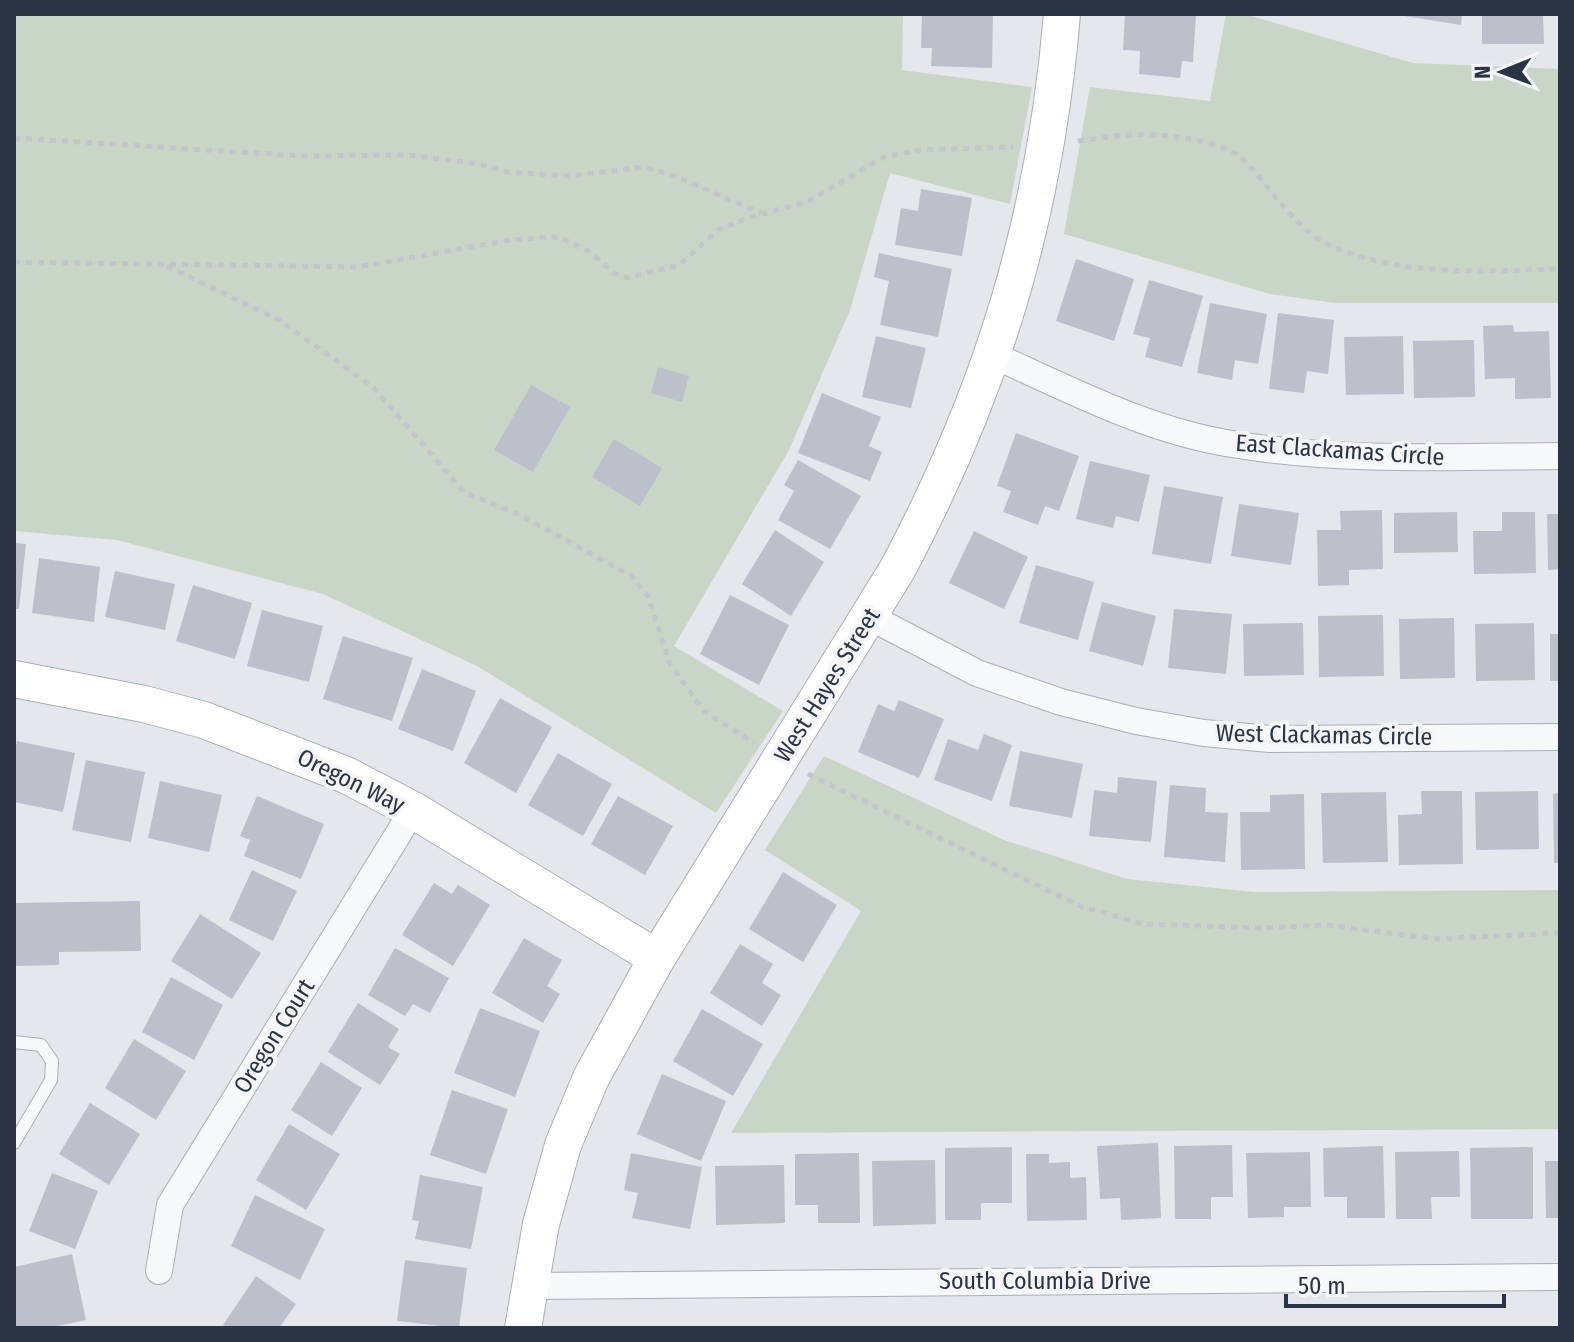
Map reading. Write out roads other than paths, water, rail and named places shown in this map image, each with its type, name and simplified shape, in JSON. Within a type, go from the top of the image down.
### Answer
[{"type":"street","name":"West Hayes Street","points":[[523,1328],[541,1224],[563,1145],[611,1037],[870,617],[928,512],[975,405],[1026,241],[1046,145],[1062,14]]},
{"type":"street","name":"East Clackamas Circle","points":[[993,355],[1105,405],[1169,428],[1230,444],[1306,453],[1409,457],[1560,456]]},
{"type":"street","name":"West Clackamas Circle","points":[[870,617],[977,673],[1061,702],[1136,721],[1204,733],[1270,739],[1560,737]]},
{"type":"street","name":"Oregon Way","points":[[14,679],[144,704],[204,720],[346,775],[413,810],[657,958]]},
{"type":"street","name":"Oregon Court","points":[[159,1271],[170,1205],[413,810]]},
{"type":"street","name":"South Columbia Drive","points":[[530,1286],[1560,1277]]},
{"type":"lane","points":[[14,1042],[41,1045],[52,1061],[51,1080],[14,1143]]}]
